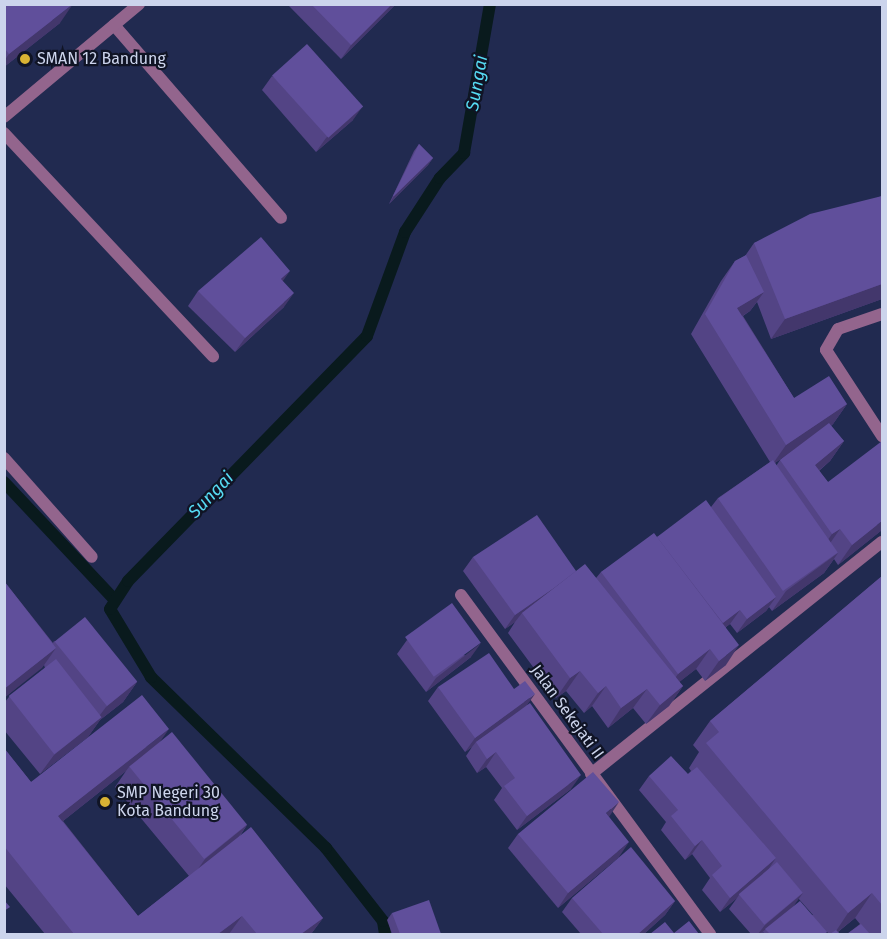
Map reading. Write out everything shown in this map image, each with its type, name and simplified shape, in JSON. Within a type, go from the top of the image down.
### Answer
[{"type":"street","points":[[4,117],[139,4]]},
{"type":"street","points":[[114,26],[282,218]]},
{"type":"street","points":[[4,133],[213,356]]},
{"type":"street","points":[[882,314],[838,329],[826,350],[882,436]]},
{"type":"street","points":[[4,458],[92,556]]},
{"type":"street","points":[[591,774],[882,542]]},
{"type":"street","name":"Jalan Sekejati II","points":[[461,595],[710,934]]},
{"type":"building","points":[[4,4],[73,4],[9,54],[4,48]]},
{"type":"building","points":[[311,4],[392,4],[351,45]]},
{"type":"building","points":[[307,44],[363,106],[328,138],[272,75]]},
{"type":"building","points":[[419,144],[433,158],[393,196]]},
{"type":"building","points":[[882,196],[882,284],[785,319],[754,243],[810,214]]},
{"type":"building","points":[[261,237],[290,271],[281,279],[294,293],[245,338],[198,291]]},
{"type":"building","points":[[746,255],[764,292],[737,308],[794,398],[829,376],[847,404],[786,445],[705,314],[735,261]]},
{"type":"building","points":[[829,423],[844,441],[815,465],[828,482],[882,441],[882,521],[852,545],[840,529],[832,534],[780,460]]},
{"type":"building","points":[[773,460],[838,553],[783,591],[718,498]]},
{"type":"building","points":[[706,500],[776,597],[747,619],[740,610],[723,623],[657,537]]},
{"type":"building","points":[[537,515],[576,571],[515,615],[473,557]]},
{"type":"building","points":[[654,533],[739,645],[719,661],[710,649],[678,674],[601,572]]},
{"type":"building","points":[[585,564],[683,686],[660,705],[647,689],[621,708],[606,686],[598,693],[580,671],[570,678],[522,613]]},
{"type":"building","points":[[882,576],[882,905],[872,893],[848,913],[706,743],[719,732],[710,721]]},
{"type":"building","points":[[4,581],[56,648],[4,689]]},
{"type":"building","points":[[452,603],[481,643],[434,677],[405,637]]},
{"type":"building","points":[[85,617],[137,682],[107,706],[55,642]]},
{"type":"building","points":[[489,653],[514,689],[525,681],[535,694],[475,738],[438,687]]},
{"type":"building","points":[[56,659],[102,717],[54,754],[9,696]]},
{"type":"building","points":[[142,695],[169,729],[58,816],[138,916],[251,827],[323,918],[301,934],[257,934],[242,916],[218,934],[74,934],[4,846],[4,748],[31,782]]},
{"type":"building","points":[[530,703],[581,775],[527,816],[504,786],[515,778],[496,752],[487,759],[476,742]]},
{"type":"building","points":[[172,732],[247,824],[204,859],[129,767]]},
{"type":"building","points":[[671,756],[688,774],[697,767],[776,858],[730,898],[712,875],[722,866],[702,840],[695,846],[671,816],[678,810],[649,776]]},
{"type":"building","points":[[593,772],[619,802],[606,813],[629,842],[568,893],[518,834]]},
{"type":"building","points":[[631,847],[675,901],[638,934],[603,934],[572,898]]},
{"type":"building","points":[[777,862],[803,893],[764,925],[739,894]]},
{"type":"building","points":[[4,900],[10,907],[4,911]]},
{"type":"building","points":[[429,900],[441,934],[400,934],[392,913]]},
{"type":"building","points":[[800,901],[827,932],[824,934],[770,934],[765,929]]},
{"type":"building","points":[[689,921],[699,934],[650,934],[665,922],[674,933]]},
{"type":"building","points":[[861,924],[870,934],[847,934]]},
{"type":"waterway","name":"Sungai","points":[[385,934],[383,921],[326,848],[151,677],[110,609],[128,581],[367,336],[405,232],[440,178],[464,153],[490,4]]},
{"type":"waterway","points":[[4,482],[113,598]]},
{"type":"place","name":"SMAN 12 Bandung","points":[[25,59]]},
{"type":"place","name":"SMP Negeri 30 Kota Bandung","points":[[105,802]]}]
